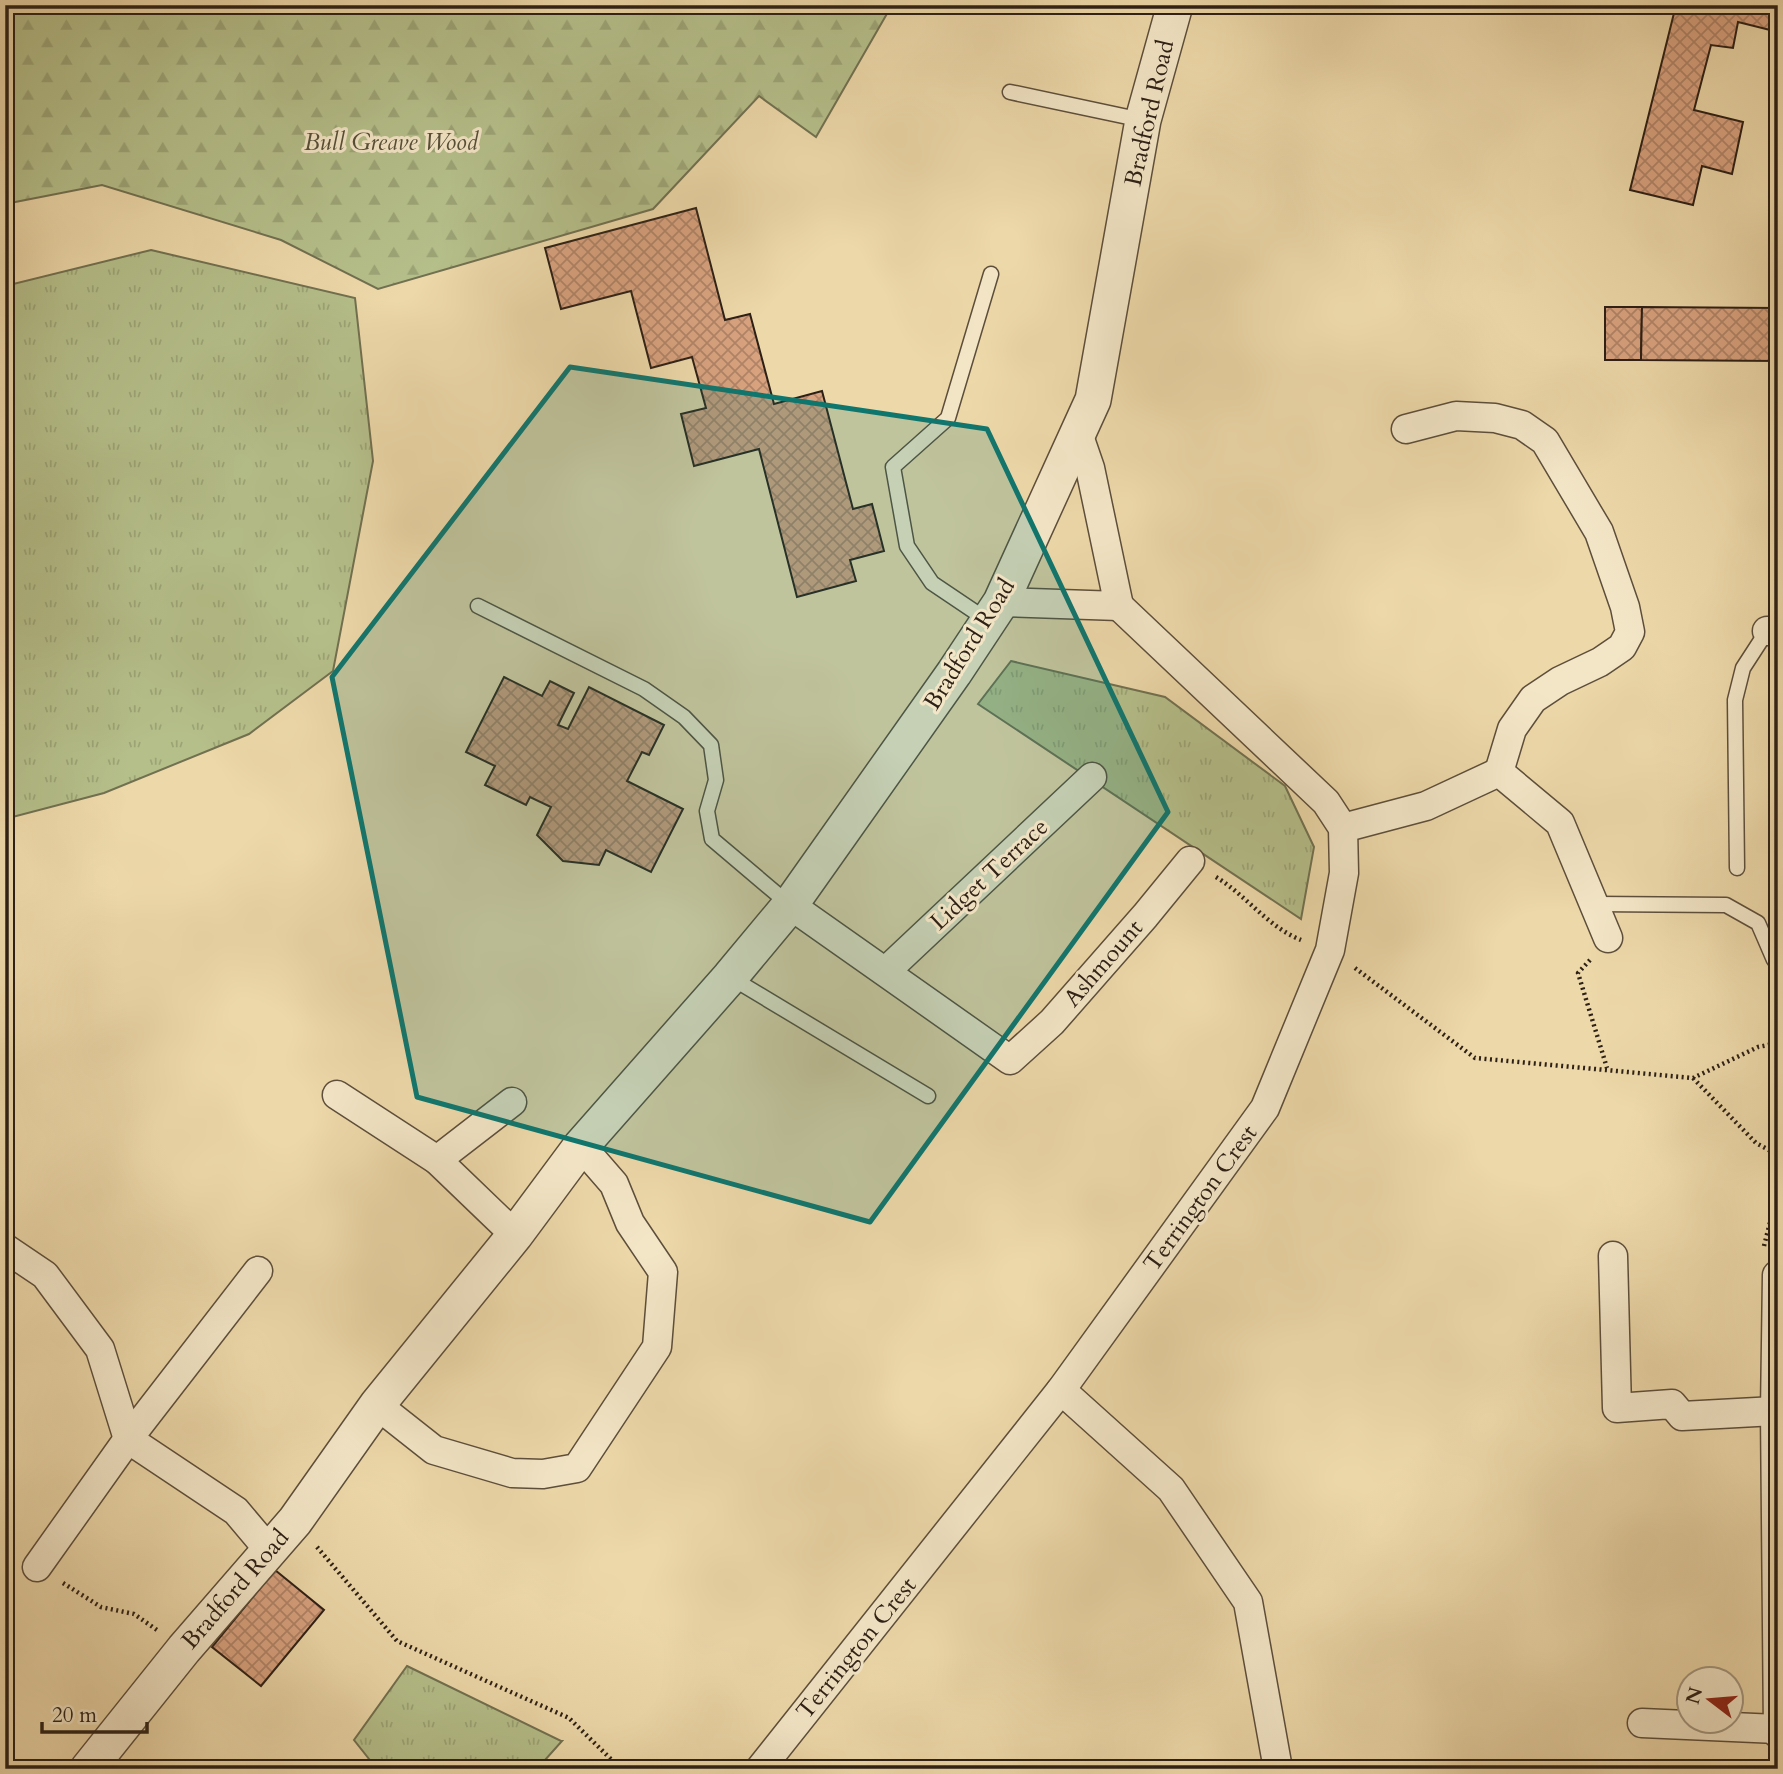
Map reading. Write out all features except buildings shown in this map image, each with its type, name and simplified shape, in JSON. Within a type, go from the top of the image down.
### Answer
[{"type":"street","name":"Bradford Road","points":[[88,1769],[184,1648],[295,1521],[377,1405],[515,1235],[581,1146],[790,905],[954,674],[995,611],[1093,400],[1143,120],[1175,5]]},
{"type":"street","points":[[1078,433],[1090,468],[1119,606],[1326,802],[1343,828],[1426,806],[1499,772],[1512,729],[1533,699],[1622,647],[1630,632],[1625,607],[1599,532],[1545,441],[1522,425],[1495,418],[1455,416],[1406,429]]},
{"type":"street","points":[[995,611],[1119,606]]},
{"type":"street","points":[[1499,772],[1560,823],[1608,938]]},
{"type":"street","name":"Lidget Terrace","points":[[886,971],[1092,777]]},
{"type":"street","name":"Terrington Crest","points":[[760,1769],[1061,1390],[1265,1108],[1330,950],[1344,873],[1343,828]]},
{"type":"street","name":"Ashmount","points":[[886,971],[1010,1060],[1052,1022],[1190,861]]},
{"type":"street","points":[[790,905],[886,971]]},
{"type":"street","points":[[337,1095],[437,1160],[515,1235]]},
{"type":"street","points":[[437,1160],[512,1102]]},
{"type":"street","points":[[377,1405],[433,1450],[512,1473],[543,1474],[577,1468],[657,1347],[663,1272],[630,1223],[614,1184],[581,1146]]},
{"type":"street","points":[[5,1248],[45,1275],[100,1349],[128,1439],[236,1511],[268,1549]]},
{"type":"street","points":[[1614,1256],[1617,1408],[1672,1404],[1682,1416],[1775,1411]]},
{"type":"street","points":[[37,1567],[128,1439],[258,1271]]},
{"type":"street","points":[[1642,1723],[1778,1732],[1775,1411],[1777,1275]]},
{"type":"street","points":[[1061,1390],[1171,1489],[1248,1602],[1278,1769]]},
{"type":"lane","points":[[1010,92],[1143,120]]},
{"type":"lane","points":[[991,274],[948,418],[893,467],[907,546],[932,583],[995,611]]},
{"type":"lane","points":[[478,606],[644,689],[684,717],[711,746],[716,780],[708,811],[712,839],[790,905]]},
{"type":"lane","points":[[1737,867],[1735,700],[1743,667],[1772,631]]},
{"type":"lane","points":[[1594,904],[1727,905],[1758,923],[1774,960]]},
{"type":"lane","points":[[730,977],[928,1096]]},
{"type":"path","points":[[1190,861],[1234,888],[1283,933],[1330,950],[1475,1058],[1607,1068],[1693,1078],[1758,1047],[1778,1043]]},
{"type":"path","points":[[1607,1068],[1578,974],[1608,938]]},
{"type":"path","points":[[1693,1078],[1756,1143],[1778,1155]]},
{"type":"path","points":[[1777,1275],[1764,1267],[1764,1240],[1778,1191]]},
{"type":"path","points":[[295,1521],[397,1641],[569,1718],[621,1769]]},
{"type":"path","points":[[37,1567],[101,1607],[134,1615],[184,1648]]},
{"type":"highlighted area","points":[[570,367],[987,429],[1168,812],[870,1222],[417,1097],[332,677]]},
{"type":"green space","name":"Bull Greave Wood","points":[[5,5],[892,5],[816,137],[759,96],[653,209],[378,289],[281,240],[102,185],[5,204]]},
{"type":"green space","points":[[151,250],[355,298],[373,461],[333,671],[249,734],[104,793],[5,819],[5,286]]},
{"type":"green space","points":[[1011,661],[1165,697],[1285,786],[1314,847],[1301,919],[978,704]]},
{"type":"green space","points":[[407,1666],[562,1741],[537,1769],[377,1769],[354,1740]]}]
